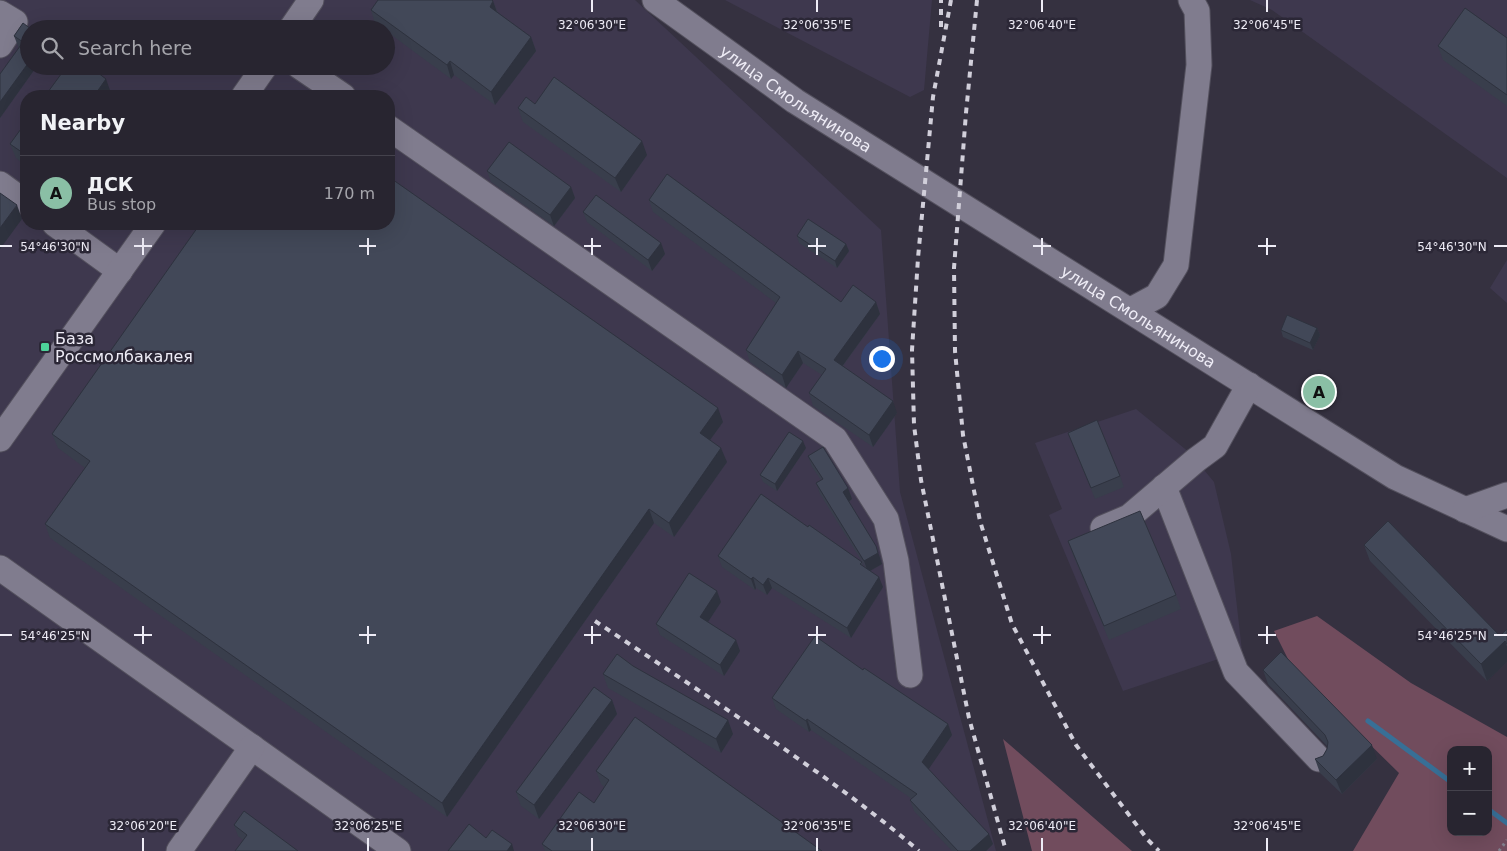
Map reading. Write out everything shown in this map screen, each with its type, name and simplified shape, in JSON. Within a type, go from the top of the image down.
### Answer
[{"type":"street","points":[[297,20],[311,0]]},
{"type":"street","name":"улица Смольянинова","points":[[655,0],[794,100],[1395,477],[1507,529]]},
{"type":"street","points":[[1131,310],[1157,296],[1176,265],[1199,65],[1197,11],[1191,0]]},
{"type":"street","points":[[0,13],[15,22],[0,45]]},
{"type":"street","points":[[248,90],[259,75]]},
{"type":"street","points":[[313,75],[334,90]]},
{"type":"street","points":[[395,132],[834,439],[886,519],[896,561],[910,675]]},
{"type":"street","points":[[0,184],[20,199]]},
{"type":"street","points":[[63,230],[120,271]]},
{"type":"street","points":[[0,439],[149,230]]},
{"type":"street","points":[[1088,535],[1129,517],[1164,486],[1215,446],[1226,430],[1249,385]]},
{"type":"street","points":[[1164,486],[1236,672],[1319,759]]},
{"type":"street","points":[[1465,510],[1507,495]]},
{"type":"street","points":[[0,568],[398,851]]},
{"type":"street","points":[[179,851],[252,747]]},
{"type":"path","points":[[1499,851],[1507,840]]},
{"type":"shaded area","points":[[0,0],[635,0],[881,230],[900,492],[996,851],[0,851]]},
{"type":"shaded area","points":[[725,0],[932,0],[924,90],[910,97]]},
{"type":"shaded area","points":[[1250,0],[1507,0],[1507,178],[1272,10]]},
{"type":"shaded area","points":[[1507,260],[1507,303],[1490,288]]},
{"type":"shaded area","points":[[1136,409],[1190,453],[1214,482],[1231,554],[1242,651],[1123,691],[1049,515],[1062,509],[1035,443]]},
{"type":"shaded area","points":[[1317,616],[1411,683],[1507,737],[1507,851],[1353,851],[1399,773],[1293,669],[1274,631]]},
{"type":"shaded area","points":[[1003,739],[1132,851],[1032,851]]},
{"type":"building","points":[[378,0],[492,0],[490,7],[531,37],[491,92],[450,61],[447,65],[395,27],[395,20],[385,20],[371,10]]},
{"type":"building","points":[[1465,8],[1507,38],[1507,95],[1438,46]]},
{"type":"building","points":[[20,27],[20,40],[14,36]]},
{"type":"building","points":[[20,46],[20,74],[0,102],[0,74]]},
{"type":"building","points":[[60,75],[101,75],[106,79],[98,90],[49,90]]},
{"type":"building","points":[[554,77],[642,141],[615,178],[518,108],[526,97],[535,104]]},
{"type":"building","points":[[20,130],[20,151],[10,144]]},
{"type":"building","points":[[509,142],[571,187],[550,215],[487,171]]},
{"type":"building","points":[[667,174],[841,302],[853,285],[876,302],[834,360],[893,401],[869,435],[809,393],[826,369],[798,351],[782,375],[746,350],[780,297],[649,200]]},
{"type":"building","points":[[395,181],[718,408],[700,433],[721,448],[669,523],[649,509],[442,803],[45,524],[90,461],[52,434],[196,230],[395,230]]},
{"type":"building","points":[[0,193],[17,205],[0,228]]},
{"type":"building","points":[[596,195],[661,243],[648,260],[583,212]]},
{"type":"building","points":[[808,219],[846,244],[835,261],[797,236]]},
{"type":"building","points":[[1287,315],[1317,328],[1310,343],[1281,330]]},
{"type":"building","points":[[1097,420],[1120,476],[1091,488],[1068,433]]},
{"type":"building","points":[[789,432],[803,441],[775,484],[760,475]]},
{"type":"building","points":[[823,447],[848,488],[843,492],[876,546],[878,553],[864,561],[816,483],[823,479],[808,456]]},
{"type":"building","points":[[761,494],[862,562],[860,564],[879,577],[847,628],[768,578],[763,585],[718,556]]},
{"type":"building","points":[[1140,511],[1176,595],[1104,626],[1068,541]]},
{"type":"building","points":[[1388,521],[1500,636],[1507,629],[1507,644],[1505,641],[1481,664],[1364,545]]},
{"type":"building","points":[[689,573],[717,591],[700,617],[736,640],[720,665],[656,624]]},
{"type":"building","points":[[815,636],[863,670],[864,668],[948,724],[922,762],[989,834],[970,851],[958,851],[910,800],[917,794],[807,719],[806,721],[772,698]]},
{"type":"building","points":[[1281,652],[1372,745],[1336,780],[1315,759],[1323,756],[1327,749],[1328,742],[1325,735],[1263,670]]},
{"type":"building","points":[[617,654],[633,666],[728,720],[716,739],[603,674]]},
{"type":"building","points":[[594,687],[612,700],[534,805],[516,792]]},
{"type":"building","points":[[635,717],[822,851],[552,851],[542,844],[579,792],[594,803],[609,780],[596,771]]},
{"type":"building","points":[[244,811],[298,851],[235,851],[247,835],[234,825]]},
{"type":"building","points":[[469,824],[486,838],[492,830],[512,844],[507,851],[448,851]]},
{"type":"waterway","points":[[1368,721],[1447,779]]},
{"type":"waterway","points":[[1492,812],[1507,823]]},
{"type":"railway","points":[[941,0],[941,27]]},
{"type":"railway","points":[[951,0],[933,97],[918,258],[912,350],[914,425],[921,480],[969,718],[1006,851]]},
{"type":"railway","points":[[977,0],[954,268],[955,351],[963,435],[980,521],[1012,624],[1076,745],[1148,840],[1159,851]]},
{"type":"railway","points":[[595,621],[801,760],[919,851]]},
{"type":"place","name":"База Россмолбакалея","points":[[45,347]]},
{"type":"place","name":"ДСК","points":[[1319,392]]}]
